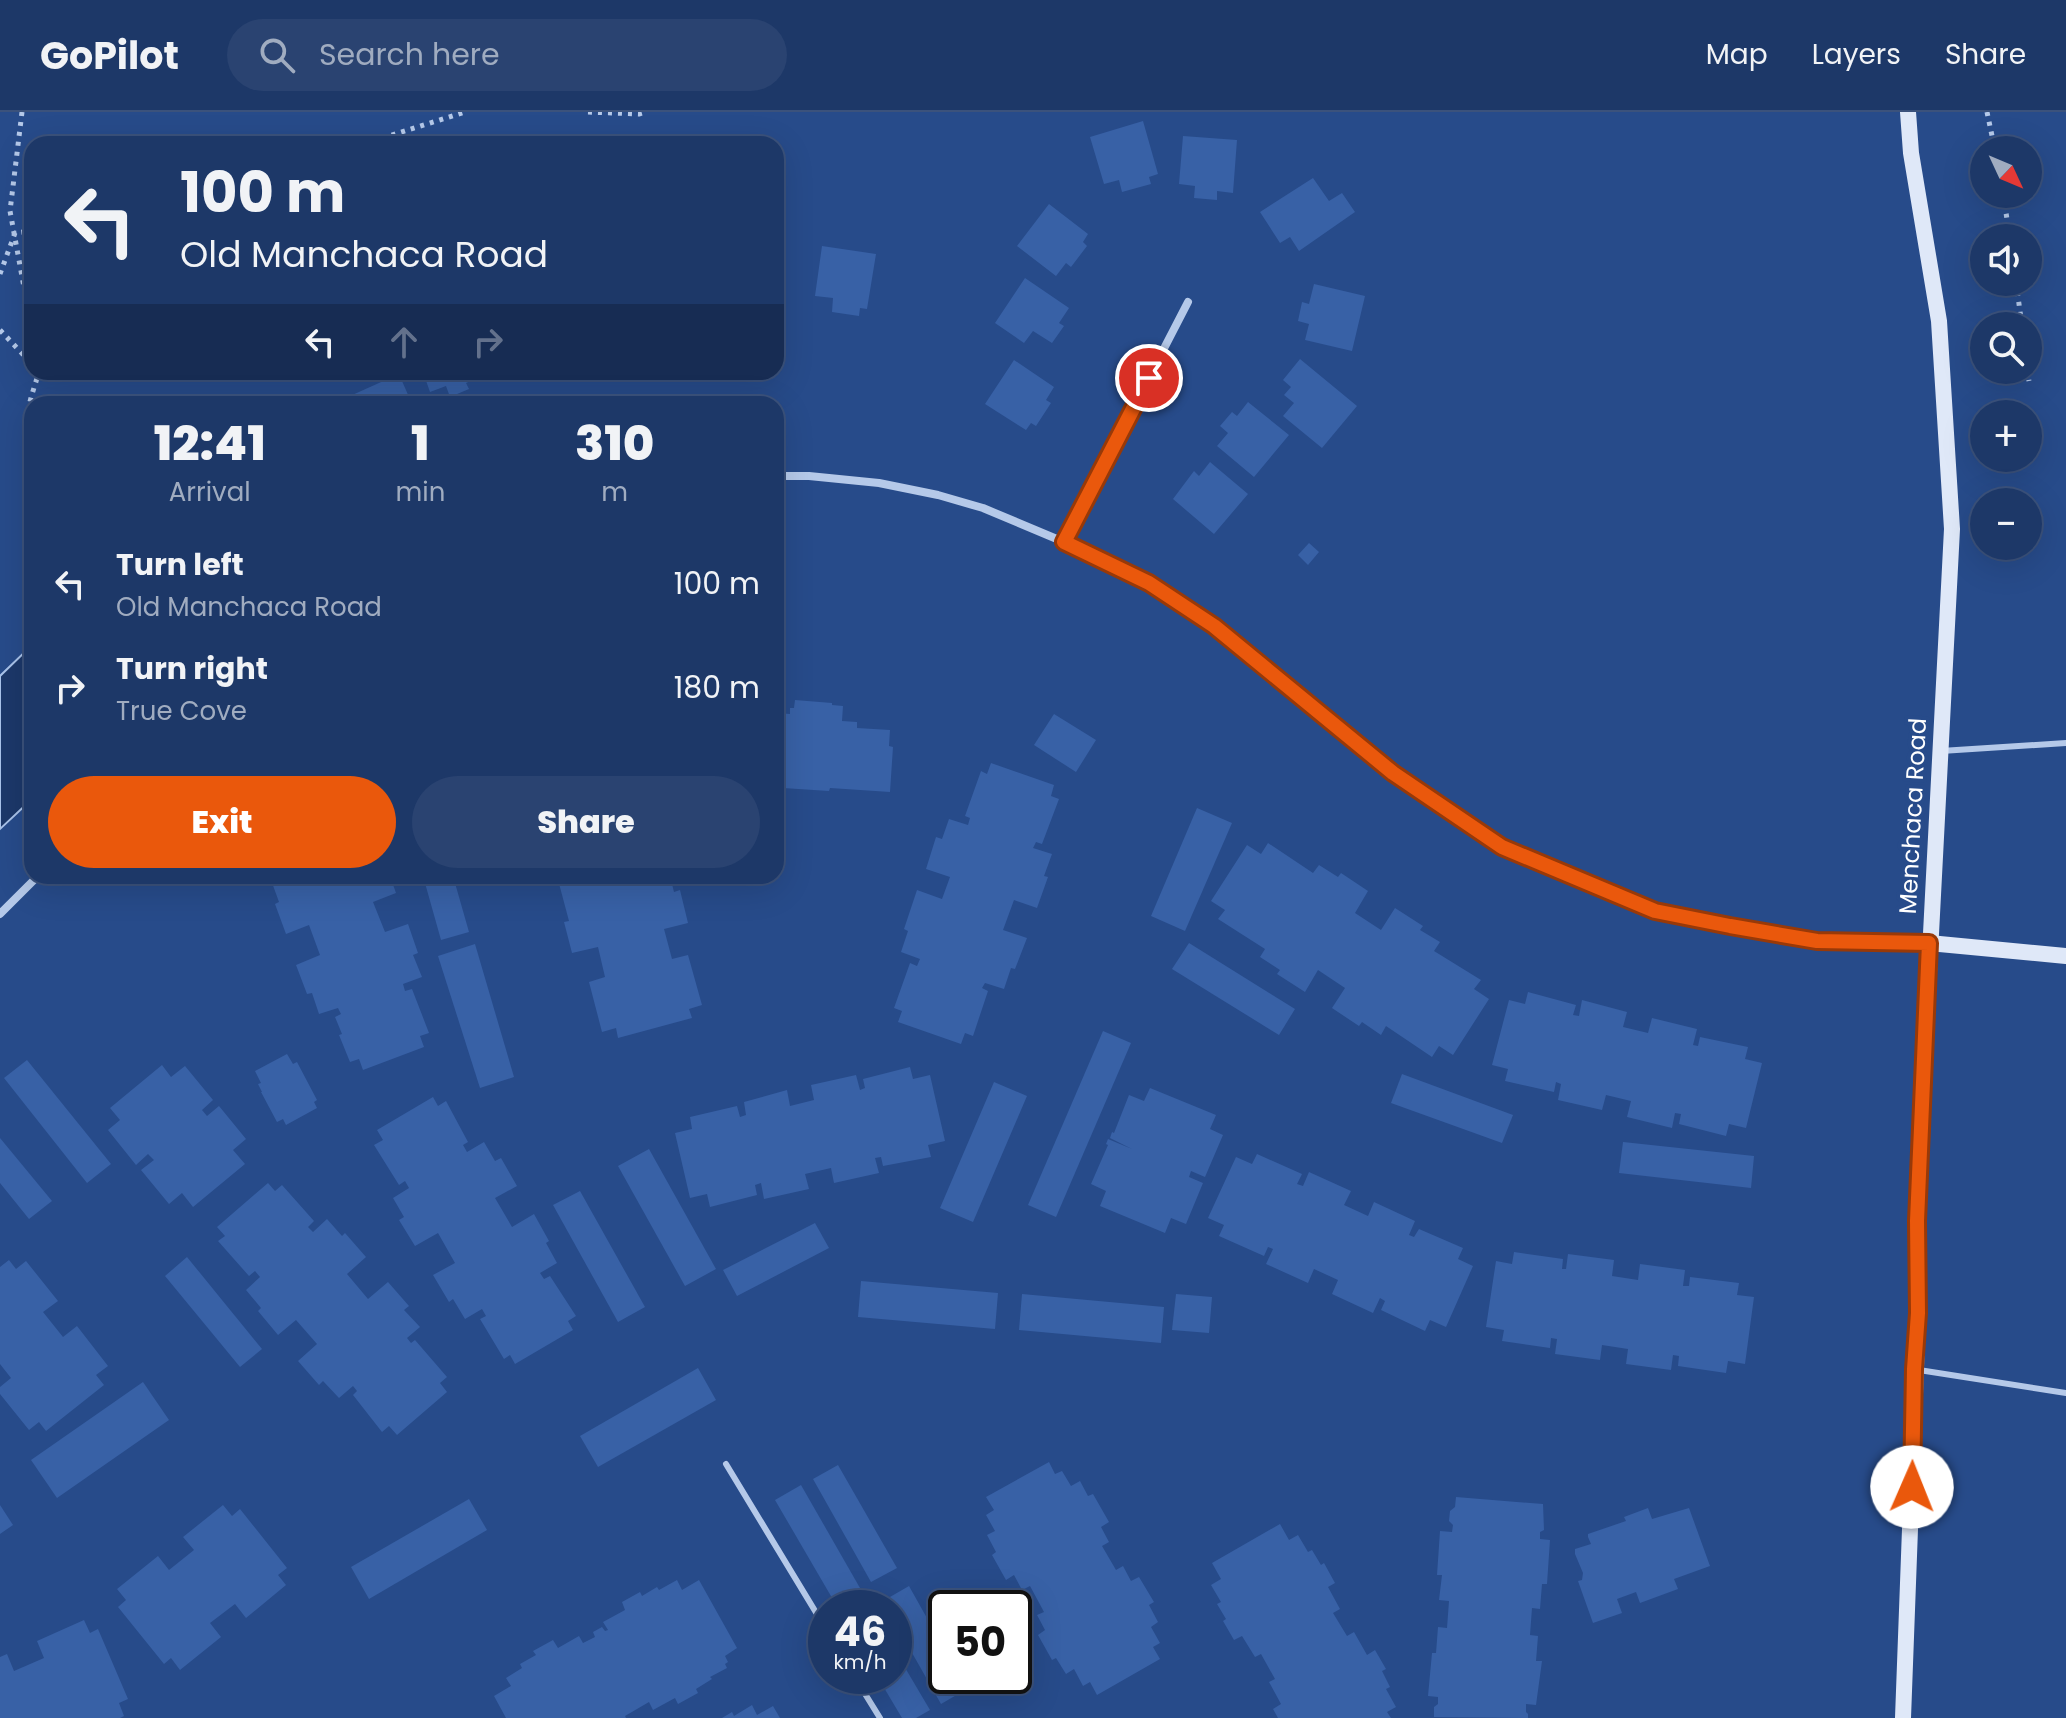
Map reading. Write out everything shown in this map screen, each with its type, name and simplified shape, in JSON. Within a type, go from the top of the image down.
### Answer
[{"type":"main road","name":"Menchaca Road","points":[[1903,1718],[1918,1313],[1917,1197],[1951,543],[1939,321],[1911,153],[1908,112]]},
{"type":"main road","points":[[1929,943],[2066,956]]},
{"type":"street","points":[[1064,542],[1188,302]]},
{"type":"street","points":[[784,476],[879,483],[983,508],[1149,583],[1214,626],[1393,773],[1502,847],[1655,911],[1817,941],[1929,943]]},
{"type":"street","points":[[0,914],[30,884]]},
{"type":"lane","points":[[1941,751],[2066,743]]},
{"type":"lane","points":[[1914,1369],[2066,1393]]},
{"type":"lane","points":[[726,1464],[808,1599]]},
{"type":"lane","points":[[865,1694],[880,1718]]},
{"type":"path","points":[[22,112],[10,211],[24,285]]},
{"type":"path","points":[[388,136],[465,112]]},
{"type":"path","points":[[588,112],[646,112]]},
{"type":"path","points":[[1987,112],[1992,136]]},
{"type":"path","points":[[15,233],[24,232]]},
{"type":"path","points":[[0,274],[15,233]]},
{"type":"path","points":[[0,330],[24,356]]},
{"type":"water","points":[[24,653],[24,806],[0,829],[0,676]]},
{"type":"building","points":[[1143,121],[1158,174],[1149,177],[1151,184],[1122,192],[1119,180],[1104,184],[1090,137]]},
{"type":"building","points":[[1183,136],[1237,140],[1233,193],[1217,191],[1217,200],[1194,198],[1195,186],[1179,184]]},
{"type":"building","points":[[1313,178],[1329,201],[1342,193],[1355,212],[1299,251],[1290,237],[1280,243],[1260,212]]},
{"type":"building","points":[[1049,204],[1088,234],[1083,242],[1087,246],[1071,267],[1066,263],[1056,276],[1017,246]]},
{"type":"building","points":[[822,246],[876,254],[867,309],[860,308],[859,316],[832,312],[833,298],[815,296]]},
{"type":"building","points":[[1025,278],[1069,308],[1059,323],[1064,326],[1052,343],[1033,331],[1024,343],[995,323]]},
{"type":"building","points":[[1314,284],[1365,296],[1352,351],[1305,340],[1309,324],[1298,321],[1302,302],[1309,304]]},
{"type":"building","points":[[1300,359],[1357,406],[1322,448],[1283,416],[1294,403],[1284,395],[1291,387],[1283,380]]},
{"type":"building","points":[[1014,360],[1054,387],[1046,400],[1051,403],[1036,426],[1031,423],[1026,430],[985,404]]},
{"type":"building","points":[[386,380],[402,380],[409,396],[350,396]]},
{"type":"building","points":[[426,380],[473,380],[466,383],[469,389],[452,396],[446,386],[430,392]]},
{"type":"building","points":[[1248,402],[1289,435],[1254,477],[1217,446],[1228,433],[1220,426],[1232,412],[1237,416]]},
{"type":"building","points":[[1210,462],[1248,494],[1214,534],[1173,499],[1194,471],[1199,476]]},
{"type":"building","points":[[1309,543],[1319,552],[1308,565],[1298,555]]},
{"type":"building","points":[[795,700],[832,703],[843,706],[842,721],[857,722],[857,728],[890,730],[889,746],[893,747],[890,792],[784,788],[784,714],[790,714],[790,708],[794,708]]},
{"type":"building","points":[[1054,714],[1096,740],[1076,772],[1034,745]]},
{"type":"building","points":[[991,763],[1054,785],[1051,796],[1059,799],[1042,844],[1036,842],[1033,848],[1052,854],[1037,908],[1014,900],[1003,930],[1027,938],[1015,969],[1011,968],[1004,989],[985,983],[982,988],[988,991],[973,1036],[965,1033],[961,1044],[898,1022],[902,1011],[894,1008],[910,963],[917,966],[920,959],[901,952],[908,931],[904,929],[917,890],[942,899],[950,877],[926,869],[936,837],[942,839],[949,819],[968,825],[970,818],[965,816],[981,771],[987,774]]},
{"type":"building","points":[[1197,808],[1232,823],[1185,931],[1151,916]]},
{"type":"building","points":[[1268,843],[1313,873],[1319,865],[1338,877],[1341,873],[1368,891],[1355,913],[1381,930],[1395,908],[1423,926],[1420,930],[1440,942],[1434,951],[1481,980],[1474,989],[1489,999],[1453,1055],[1439,1046],[1432,1057],[1386,1026],[1381,1035],[1362,1022],[1359,1026],[1332,1008],[1345,988],[1318,970],[1305,992],[1277,974],[1280,970],[1260,957],[1265,949],[1218,919],[1225,910],[1211,901],[1247,845],[1261,854]]},
{"type":"building","points":[[272,884],[393,884],[396,893],[373,902],[385,932],[408,924],[418,953],[413,955],[422,977],[403,984],[405,991],[412,989],[429,1033],[420,1036],[424,1047],[363,1070],[359,1059],[350,1062],[335,1017],[341,1014],[338,1008],[319,1014],[312,993],[307,994],[296,965],[320,955],[309,925],[286,934],[275,904],[279,902]]},
{"type":"building","points":[[425,884],[455,884],[469,932],[441,940]]},
{"type":"building","points":[[559,884],[672,884],[674,892],[680,890],[688,923],[664,929],[672,959],[688,955],[702,1005],[689,1009],[692,1018],[618,1038],[616,1028],[602,1032],[589,982],[605,977],[598,947],[572,953],[564,922],[569,921]]},
{"type":"building","points":[[1189,943],[1295,1009],[1279,1035],[1172,969]]},
{"type":"building","points":[[475,944],[514,1077],[480,1088],[438,956]]},
{"type":"building","points":[[1528,992],[1576,1005],[1573,1015],[1579,1016],[1582,1000],[1627,1012],[1623,1027],[1648,1033],[1652,1018],[1697,1029],[1693,1045],[1698,1046],[1700,1037],[1748,1047],[1745,1059],[1762,1063],[1746,1128],[1729,1124],[1726,1136],[1679,1124],[1681,1114],[1675,1113],[1672,1128],[1627,1117],[1631,1101],[1606,1095],[1602,1110],[1558,1100],[1561,1084],[1556,1082],[1554,1092],[1505,1081],[1508,1069],[1492,1065],[1509,1000],[1525,1004]]},
{"type":"building","points":[[1103,1031],[1131,1043],[1056,1217],[1028,1205]]},
{"type":"building","points":[[287,1054],[293,1064],[297,1062],[317,1100],[314,1102],[317,1108],[286,1125],[283,1119],[277,1122],[261,1092],[258,1084],[261,1083],[255,1071]]},
{"type":"building","points":[[27,1060],[111,1164],[87,1183],[4,1078]]},
{"type":"building","points":[[162,1065],[171,1077],[185,1066],[213,1100],[202,1110],[207,1116],[219,1106],[246,1139],[233,1150],[245,1164],[193,1207],[182,1193],[169,1204],[141,1170],[154,1160],[148,1154],[136,1165],[108,1130],[120,1120],[110,1108]]},
{"type":"building","points":[[910,1067],[913,1079],[930,1075],[945,1141],[928,1145],[931,1157],[883,1166],[881,1157],[875,1158],[879,1173],[834,1183],[831,1168],[805,1174],[809,1189],[764,1199],[761,1183],[755,1185],[757,1195],[710,1207],[707,1194],[690,1198],[675,1133],[692,1129],[690,1117],[737,1106],[740,1117],[746,1115],[744,1102],[787,1090],[790,1106],[814,1100],[811,1085],[856,1075],[860,1090],[865,1088],[863,1079]]},
{"type":"building","points":[[1402,1074],[1513,1115],[1502,1143],[1391,1103]]},
{"type":"building","points":[[994,1082],[1027,1096],[973,1222],[940,1208]]},
{"type":"building","points":[[1150,1088],[1216,1115],[1210,1129],[1223,1135],[1205,1177],[1191,1171],[1189,1177],[1203,1183],[1186,1224],[1171,1218],[1165,1233],[1100,1206],[1106,1191],[1091,1184],[1108,1139],[1132,1149],[1110,1138],[1129,1095],[1144,1101]]},
{"type":"building","points":[[433,1097],[438,1106],[446,1101],[468,1142],[463,1145],[467,1152],[484,1142],[495,1161],[501,1158],[517,1186],[495,1198],[512,1227],[534,1214],[557,1263],[540,1273],[544,1279],[550,1276],[576,1316],[568,1321],[573,1330],[515,1364],[510,1355],[504,1359],[480,1319],[486,1316],[482,1309],[465,1319],[453,1299],[449,1302],[433,1275],[455,1263],[438,1233],[415,1246],[399,1220],[404,1217],[393,1198],[409,1188],[405,1181],[399,1185],[374,1145],[383,1140],[377,1130]]},
{"type":"building","points":[[0,1138],[52,1201],[29,1219],[0,1183]]},
{"type":"building","points":[[1623,1142],[1754,1156],[1751,1188],[1619,1173]]},
{"type":"building","points":[[649,1149],[716,1269],[685,1286],[618,1166]]},
{"type":"building","points":[[1257,1154],[1302,1174],[1297,1184],[1303,1186],[1309,1172],[1351,1191],[1344,1205],[1368,1216],[1374,1202],[1415,1221],[1409,1235],[1414,1237],[1419,1229],[1463,1248],[1458,1259],[1473,1266],[1446,1327],[1430,1320],[1425,1331],[1381,1310],[1385,1301],[1380,1298],[1373,1313],[1332,1294],[1338,1280],[1314,1269],[1308,1283],[1266,1264],[1273,1249],[1268,1247],[1264,1256],[1219,1236],[1224,1225],[1208,1218],[1236,1157],[1252,1164]]},
{"type":"building","points":[[268,1183],[275,1191],[282,1185],[314,1221],[308,1227],[313,1232],[327,1219],[342,1236],[345,1233],[366,1257],[347,1274],[368,1299],[388,1282],[409,1306],[404,1310],[420,1327],[407,1338],[411,1343],[415,1340],[447,1377],[440,1383],[447,1392],[397,1435],[389,1426],[382,1432],[353,1395],[357,1391],[353,1386],[339,1398],[323,1381],[319,1385],[298,1361],[317,1344],[296,1320],[278,1335],[246,1290],[260,1277],[255,1271],[249,1276],[218,1241],[225,1236],[217,1227]]},
{"type":"building","points":[[580,1191],[645,1307],[618,1322],[553,1205]]},
{"type":"building","points":[[815,1223],[829,1248],[737,1296],[723,1270]]},
{"type":"building","points":[[1514,1252],[1563,1259],[1562,1269],[1566,1269],[1568,1254],[1614,1260],[1612,1276],[1638,1280],[1640,1264],[1685,1270],[1683,1286],[1689,1286],[1690,1277],[1739,1283],[1737,1295],[1754,1297],[1745,1364],[1728,1361],[1726,1373],[1678,1366],[1679,1356],[1673,1355],[1671,1370],[1626,1364],[1628,1349],[1602,1345],[1600,1360],[1555,1354],[1557,1339],[1551,1338],[1550,1348],[1502,1341],[1504,1330],[1486,1327],[1496,1261],[1512,1264]]},
{"type":"building","points":[[187,1257],[262,1349],[240,1367],[165,1276]]},
{"type":"building","points":[[9,1260],[16,1269],[26,1261],[58,1301],[43,1312],[63,1337],[77,1326],[108,1366],[96,1375],[104,1385],[46,1431],[39,1422],[29,1430],[0,1394],[0,1387],[11,1378],[0,1364],[0,1267]]},
{"type":"building","points":[[861,1281],[998,1293],[995,1329],[858,1317]]},
{"type":"building","points":[[1022,1294],[1164,1307],[1161,1343],[1019,1330]]},
{"type":"building","points":[[1176,1294],[1212,1297],[1209,1333],[1172,1330]]},
{"type":"building","points":[[698,1368],[716,1400],[598,1467],[580,1436]]},
{"type":"building","points":[[143,1382],[169,1420],[57,1498],[31,1460]]},
{"type":"building","points":[[1049,1462],[1055,1474],[1062,1471],[1071,1486],[1080,1481],[1088,1496],[1093,1494],[1109,1522],[1101,1527],[1109,1542],[1102,1546],[1116,1570],[1123,1566],[1131,1581],[1139,1577],[1154,1602],[1149,1605],[1158,1622],[1151,1627],[1160,1643],[1153,1647],[1160,1659],[1097,1695],[1090,1682],[1083,1686],[1074,1669],[1066,1674],[1056,1658],[1052,1660],[1038,1635],[1045,1630],[1037,1615],[1044,1612],[1030,1586],[1022,1590],[1014,1575],[1006,1580],[992,1555],[996,1552],[987,1535],[995,1531],[986,1515],[994,1510],[986,1497]]},
{"type":"building","points":[[838,1465],[897,1568],[871,1582],[813,1479]]},
{"type":"building","points":[[801,1485],[860,1588],[827,1590],[775,1500]]},
{"type":"building","points":[[1456,1497],[1543,1504],[1544,1530],[1540,1532],[1540,1539],[1550,1540],[1547,1584],[1542,1584],[1540,1609],[1532,1608],[1530,1635],[1538,1636],[1536,1661],[1542,1661],[1536,1705],[1526,1704],[1528,1718],[1434,1717],[1438,1697],[1428,1696],[1432,1653],[1436,1653],[1438,1627],[1447,1628],[1449,1601],[1439,1600],[1442,1575],[1437,1575],[1440,1531],[1452,1532],[1450,1511],[1455,1507]]},
{"type":"building","points":[[469,1499],[487,1530],[369,1599],[351,1567]]},
{"type":"building","points":[[0,1505],[13,1525],[0,1534]]},
{"type":"building","points":[[223,1505],[232,1516],[240,1509],[287,1568],[278,1575],[286,1585],[246,1618],[235,1604],[210,1623],[221,1637],[180,1670],[171,1658],[164,1664],[118,1607],[126,1600],[117,1589],[158,1556],[169,1570],[194,1550],[183,1537]]},
{"type":"building","points":[[1648,1508],[1652,1519],[1689,1508],[1710,1566],[1674,1579],[1678,1589],[1640,1603],[1636,1592],[1617,1599],[1622,1613],[1593,1623],[1578,1581],[1582,1580],[1583,1573],[1575,1549],[1591,1544],[1588,1534],[1626,1521],[1624,1517]]},
{"type":"building","points":[[1280,1524],[1289,1540],[1298,1535],[1308,1552],[1312,1550],[1321,1565],[1324,1563],[1335,1583],[1328,1587],[1340,1609],[1333,1613],[1347,1636],[1354,1632],[1367,1655],[1375,1650],[1386,1669],[1382,1671],[1390,1687],[1386,1689],[1396,1707],[1387,1712],[1391,1718],[1278,1718],[1273,1709],[1281,1704],[1269,1682],[1275,1679],[1261,1654],[1255,1657],[1242,1636],[1234,1640],[1223,1621],[1226,1619],[1217,1604],[1221,1602],[1211,1585],[1221,1579],[1212,1563]]},
{"type":"building","points":[[677,1580],[682,1590],[699,1580],[737,1648],[725,1656],[727,1668],[696,1689],[698,1693],[678,1704],[675,1698],[653,1710],[649,1702],[626,1718],[506,1718],[494,1696],[511,1686],[506,1678],[522,1668],[520,1664],[536,1655],[533,1651],[553,1640],[558,1648],[579,1636],[583,1643],[595,1637],[593,1632],[602,1627],[608,1630],[603,1622],[625,1610],[622,1602],[640,1592],[642,1596],[657,1587],[659,1590]]},
{"type":"building","points":[[912,1591],[928,1620],[928,1681],[912,1653]]},
{"type":"building","points":[[84,1620],[90,1633],[98,1629],[128,1699],[119,1703],[124,1716],[0,1718],[0,1657],[7,1654],[14,1671],[44,1658],[37,1641]]},
{"type":"building","points":[[912,1680],[930,1710],[916,1718],[902,1718],[888,1694],[912,1694]]},
{"type":"building","points":[[935,1694],[958,1694],[941,1704]]},
{"type":"building","points":[[752,1705],[757,1715],[773,1706],[780,1718],[722,1718],[732,1712],[734,1716]]},
{"type":"route","points":[[1149,378],[1064,542],[1149,583],[1214,626],[1393,773],[1502,847],[1655,911],[1817,941],[1929,943],[1917,1221],[1918,1313],[1912,1487]]}]
